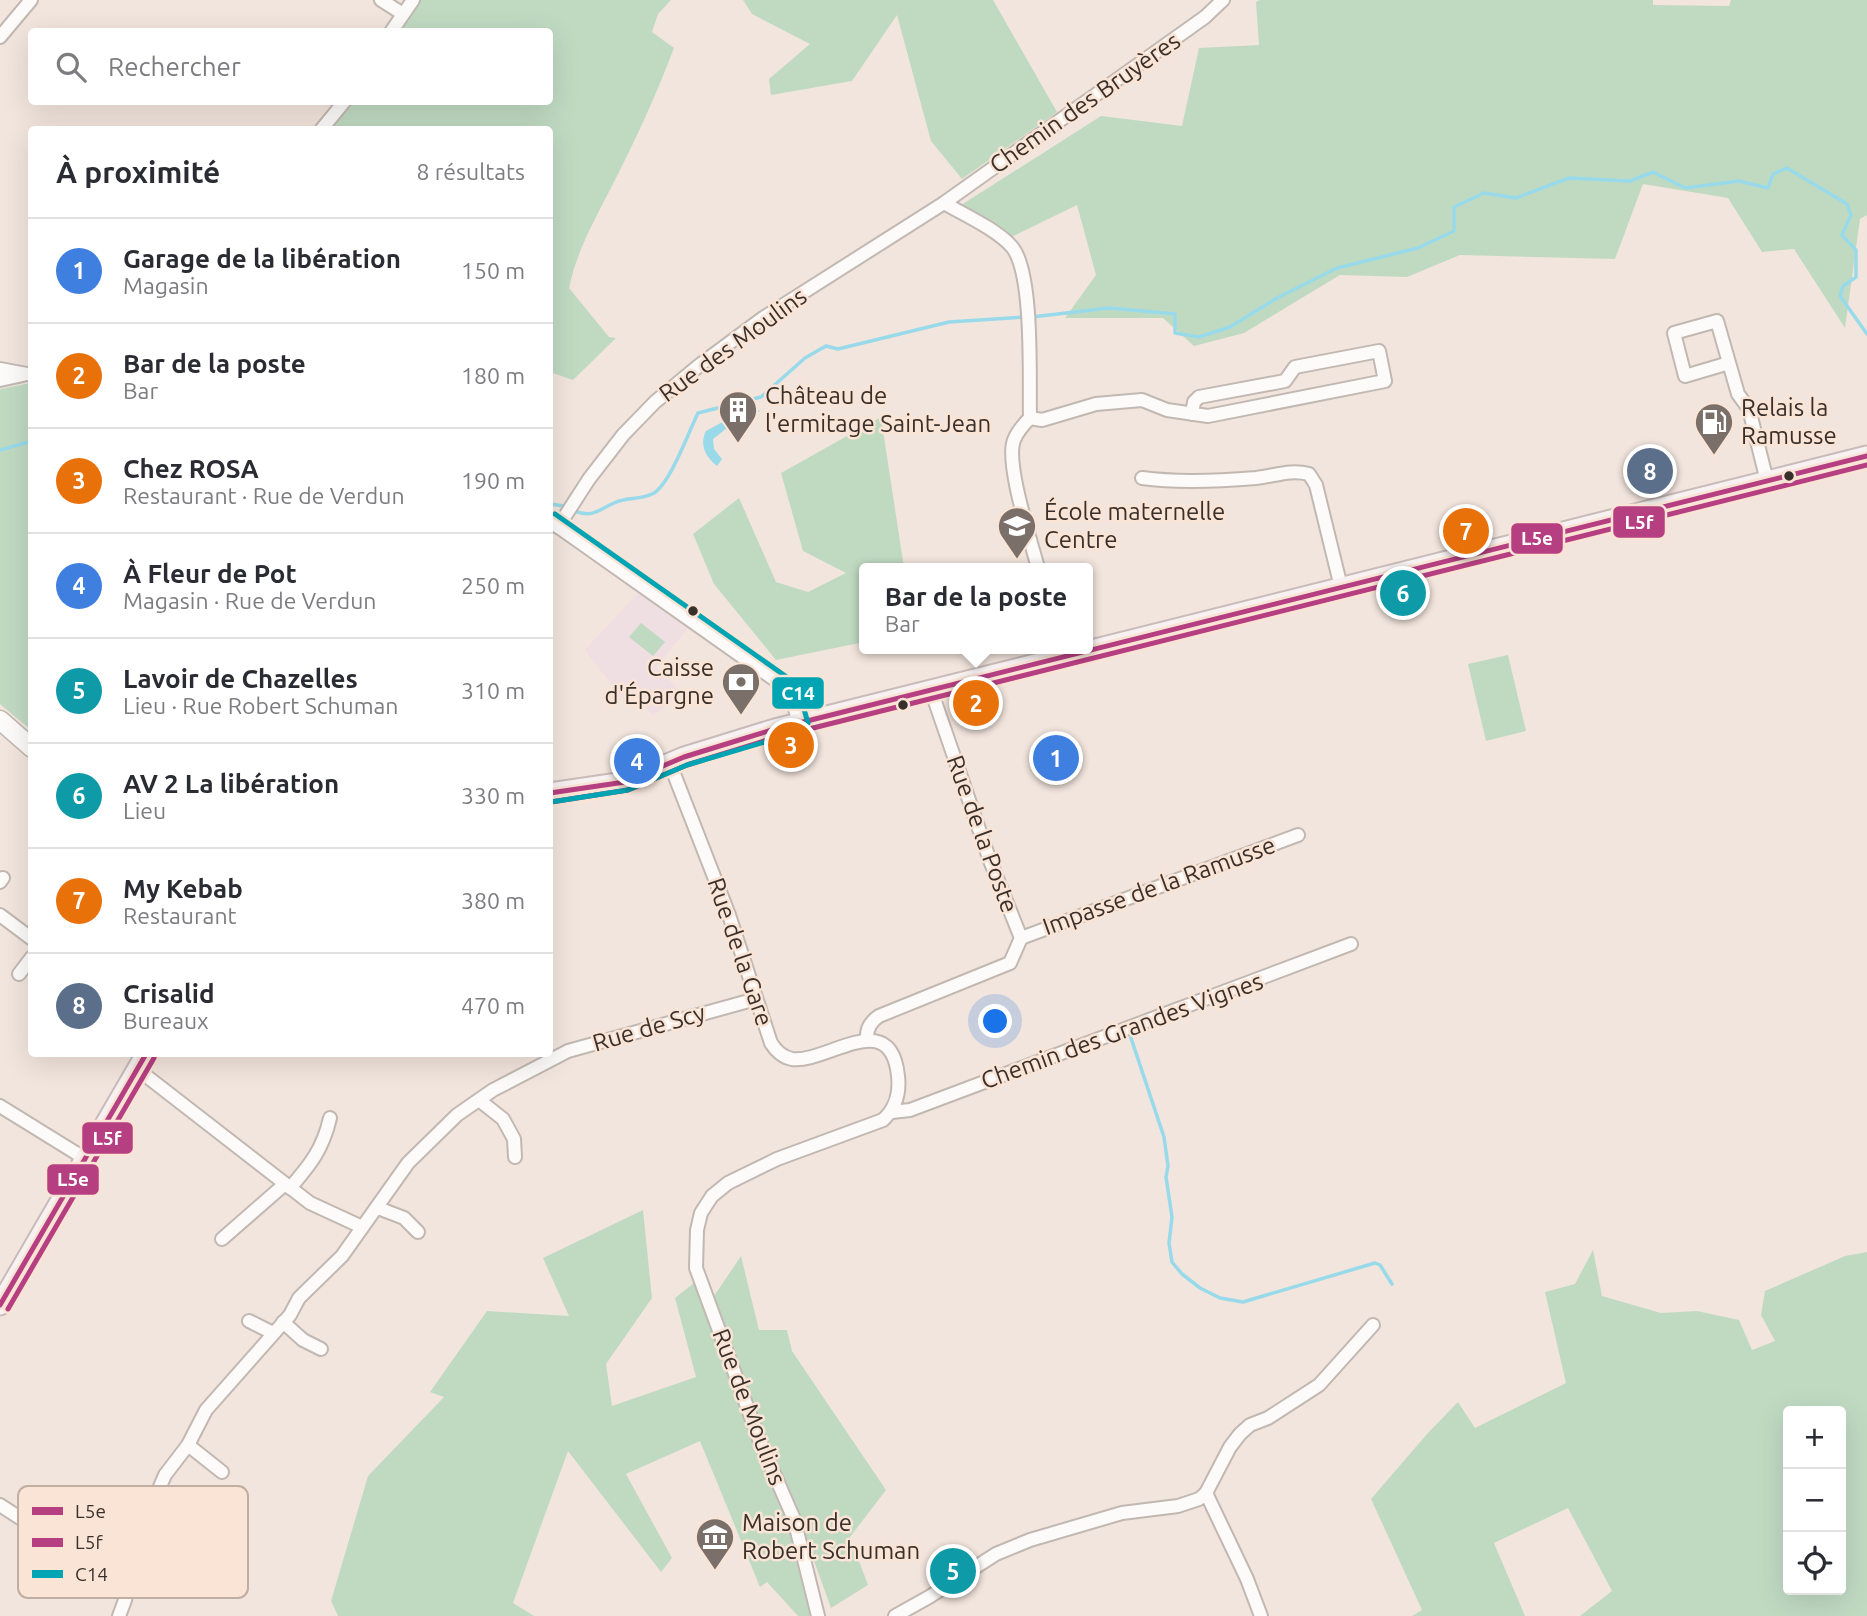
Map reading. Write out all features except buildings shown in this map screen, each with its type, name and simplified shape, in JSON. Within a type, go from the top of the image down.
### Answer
[{"type":"main road","points":[[1093,645],[1341,587],[1867,456]]},
{"type":"main road","points":[[553,793],[625,782],[667,764],[749,736],[931,690],[1056,654]]},
{"type":"main road","points":[[0,720],[28,743]]},
{"type":"main road","points":[[0,1305],[141,1061]]},
{"type":"street","points":[[0,37],[31,0]]},
{"type":"street","points":[[381,0],[402,14]]},
{"type":"street","points":[[393,28],[413,0]]},
{"type":"street","name":"Chemin des Bruyères","points":[[944,202],[1195,24],[1223,0]]},
{"type":"street","points":[[324,126],[342,105]]},
{"type":"street","points":[[944,202],[1000,237],[1012,247],[1019,260],[1029,309],[1030,418],[1014,438],[1011,450],[1013,471],[1037,563]]},
{"type":"street","name":"Rue des Moulins","points":[[554,524],[609,453],[655,402],[701,364],[763,318],[944,202]]},
{"type":"street","points":[[1729,363],[1685,376],[1674,333],[1717,321],[1738,394],[1749,410],[1767,481]]},
{"type":"street","points":[[1030,418],[1042,420],[1096,404],[1142,400],[1167,410],[1192,414],[1208,416],[1385,381],[1379,351],[1295,367],[1285,381],[1199,397],[1194,402],[1192,414]]},
{"type":"street","points":[[1,371],[27,375]]},
{"type":"street","points":[[1142,478],[1163,481],[1259,478],[1297,471],[1309,474],[1316,485],[1341,587]]},
{"type":"street","points":[[554,524],[785,687],[799,723]]},
{"type":"street","name":"Rue de la Poste","points":[[931,690],[989,858],[1021,937]]},
{"type":"street","name":"Rue de la Gare","points":[[667,764],[674,774],[729,915],[771,1043],[784,1056],[800,1059],[867,1040]]},
{"type":"street","name":"Impasse de la Ramusse","points":[[1021,937],[1298,835]]},
{"type":"street","points":[[0,915],[28,936]]},
{"type":"street","points":[[892,1112],[898,1090],[898,1074],[893,1058],[884,1045],[867,1040],[869,1025],[879,1016],[1010,963],[1021,937]]},
{"type":"street","name":"Chemin des Grandes Vignes","points":[[892,1112],[910,1110],[1351,944]]},
{"type":"street","points":[[19,974],[28,962]]},
{"type":"street","name":"Rue de Scy","points":[[553,1055],[756,999]]},
{"type":"street","name":"Rue de Scy","points":[[160,1486],[165,1475],[188,1445],[206,1410],[290,1315],[299,1298],[342,1256],[408,1163],[457,1115],[547,1057]]},
{"type":"street","points":[[141,1061],[287,1186],[310,1202],[362,1227]]},
{"type":"street","points":[[479,1100],[503,1119],[514,1139],[515,1157]]},
{"type":"street","points":[[0,1106],[84,1158]]},
{"type":"street","name":"Rue de Moulins","points":[[818,1616],[794,1519],[759,1438],[696,1268],[697,1230],[701,1213],[712,1196],[728,1183],[787,1155],[883,1120],[892,1112]]},
{"type":"street","points":[[222,1239],[287,1186],[315,1158],[325,1140],[330,1118]]},
{"type":"street","points":[[378,1208],[404,1218],[418,1232]]},
{"type":"street","points":[[249,1321],[273,1333]]},
{"type":"street","points":[[284,1322],[303,1340],[321,1349]]},
{"type":"street","points":[[895,1616],[996,1554],[1030,1540],[1122,1513],[1178,1506],[1199,1499],[1206,1493],[1230,1447],[1240,1434],[1250,1425],[1268,1418],[1319,1385],[1373,1325]]},
{"type":"street","points":[[188,1445],[222,1472]]},
{"type":"street","points":[[1206,1493],[1247,1579],[1261,1616]]},
{"type":"street","points":[[0,1505],[18,1517]]},
{"type":"street","name":"Rue de Scy","points":[[119,1616],[125,1598]]},
{"type":"shaded area","points":[[638,593],[689,627],[656,667],[682,693],[653,716],[636,695],[625,701],[585,650]]},
{"type":"green space","points":[[415,0],[671,0],[658,14],[652,32],[674,48],[639,131],[582,246],[569,288],[609,337],[616,338],[573,380],[553,373],[553,126],[324,126],[342,105],[553,105],[553,28],[393,28]]},
{"type":"green space","points":[[743,0],[993,0],[1057,112],[962,179],[931,141],[897,15],[852,81],[771,95],[769,79],[810,44],[752,14]]},
{"type":"green space","points":[[1653,0],[1653,5],[1729,6],[1731,0],[1867,0],[1867,215],[1860,219],[1845,328],[1794,249],[1762,252],[1728,198],[1643,184],[1615,259],[1460,255],[1407,277],[1340,275],[1244,333],[1194,346],[1163,318],[1065,318],[1096,275],[1077,205],[1005,240],[955,209],[1101,116],[1182,126],[1199,48],[1259,45],[1256,2]]},
{"type":"green space","points":[[28,384],[28,727],[0,704],[0,389]]},
{"type":"green space","points":[[881,417],[903,563],[859,563],[859,643],[776,660],[714,584],[693,534],[739,498],[776,582],[808,592],[846,573],[803,551],[781,473]]},
{"type":"green space","points":[[641,623],[665,642],[653,656],[629,637]]},
{"type":"green space","points":[[1508,655],[1526,731],[1486,741],[1468,664]]},
{"type":"green space","points":[[643,1210],[652,1298],[606,1364],[612,1406],[696,1377],[675,1298],[694,1283],[787,1520],[810,1616],[798,1616],[767,1582],[760,1587],[700,1441],[626,1474],[672,1558],[661,1572],[568,1451],[513,1603],[534,1616],[338,1616],[331,1601],[368,1476],[444,1397],[430,1392],[487,1311],[569,1316],[543,1258]]},
{"type":"green space","points":[[1593,1250],[1602,1296],[1661,1313],[1697,1311],[1739,1320],[1752,1350],[1775,1341],[1761,1315],[1765,1291],[1845,1256],[1867,1252],[1867,1616],[1580,1616],[1612,1591],[1568,1508],[1494,1543],[1525,1616],[1412,1616],[1422,1610],[1371,1499],[1458,1402],[1475,1428],[1566,1383],[1545,1292],[1575,1284]]},
{"type":"green space","points":[[741,1256],[759,1330],[787,1330],[792,1351],[886,1490],[850,1537],[868,1585],[831,1608],[799,1519],[751,1404],[714,1296]]},
{"type":"water","points":[[750,407],[760,411],[727,428],[713,439],[714,449],[722,459],[717,466],[705,450],[703,441],[706,431]]},
{"type":"waterway","points":[[1032,317],[1109,308],[1175,314],[1175,333],[1199,337],[1230,327],[1277,298],[1337,268],[1418,248],[1454,231],[1454,207],[1484,193],[1516,198],[1569,178],[1630,181],[1653,172],[1685,188],[1739,181],[1768,188],[1773,174],[1787,168],[1847,204],[1851,215],[1842,235],[1856,250],[1856,277],[1843,286],[1840,296],[1867,334]]},
{"type":"waterway","points":[[574,511],[591,513],[619,501],[652,494],[672,470],[698,413],[761,397],[805,358],[826,346],[838,349],[949,322],[1024,317]]},
{"type":"waterway","points":[[0,450],[28,442]]},
{"type":"waterway","points":[[553,504],[564,506]]},
{"type":"waterway","points":[[1130,1035],[1164,1137],[1172,1217],[1169,1243],[1172,1262],[1182,1274],[1200,1288],[1220,1298],[1243,1302],[1375,1263],[1380,1265],[1392,1284]]},
{"type":"transit line","name":"L5e","points":[[1093,650],[1867,456]]},
{"type":"transit line","name":"L5f","points":[[553,802],[628,790],[687,765],[777,737],[1867,465]]},
{"type":"transit line","name":"C14","points":[[553,802],[628,790],[687,765],[802,731],[808,723],[801,699],[791,680],[555,514]]},
{"type":"transit line","name":"L5e","points":[[553,793],[625,782],[684,757],[775,729],[1075,654]]},
{"type":"transit line","name":"L5e","points":[[0,1305],[144,1057]]},
{"type":"transit line","name":"L5f","points":[[8,1309],[154,1058]]},
{"type":"place","name":"Château de l'ermitage Saint-Jean","points":[[738,444]]},
{"type":"place","name":"Relais la Ramusse","points":[[1714,456]]},
{"type":"place","name":"Crisalid","points":[[1650,471]]},
{"type":"place","name":"My Kebab","points":[[1466,531]]},
{"type":"place","name":"École maternelle Centre","points":[[1017,560]]},
{"type":"place","name":"AV 2 La libération","points":[[1403,593]]},
{"type":"place","name":"Bar de la poste","points":[[976,703]]},
{"type":"place","name":"Caisse d'Épargne","points":[[741,716]]},
{"type":"place","name":"Chez ROSA","points":[[791,745]]},
{"type":"place","name":"Garage de la libération","points":[[1056,758]]},
{"type":"place","name":"À Fleur de Pot","points":[[637,761]]},
{"type":"place","name":"Maison de Robert Schuman","points":[[715,1571]]},
{"type":"place","name":"Lavoir de Chazelles","points":[[953,1571]]}]
